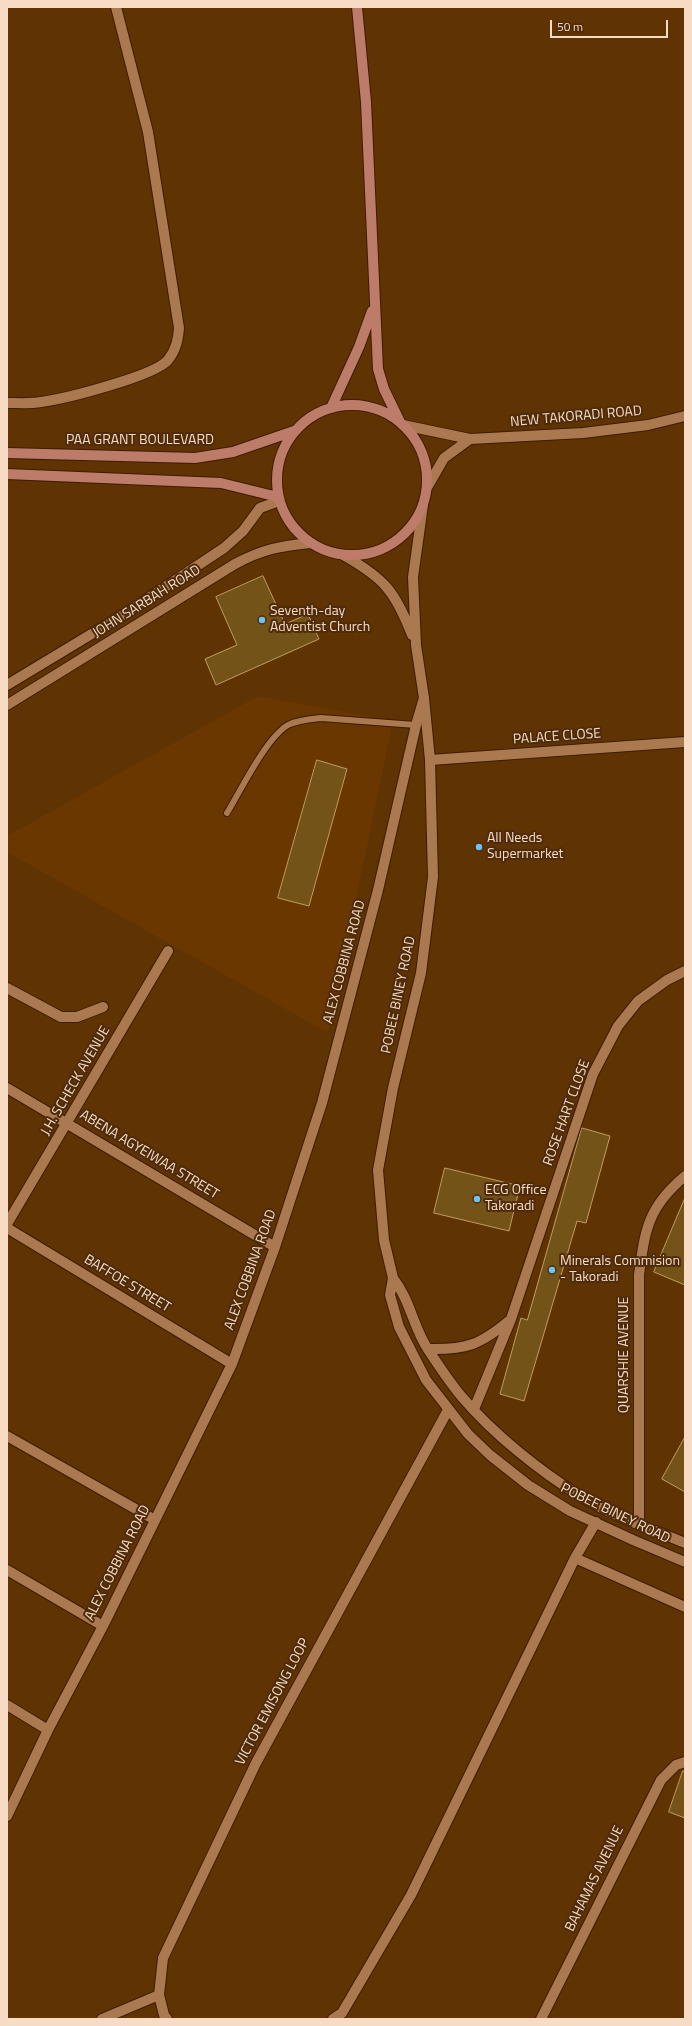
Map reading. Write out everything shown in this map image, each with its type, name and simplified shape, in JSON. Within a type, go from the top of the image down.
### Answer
[{"type":"main road","points":[[357,7],[366,102],[378,369],[384,389],[402,423],[423,452],[427,469],[428,486],[423,505],[416,521],[405,534],[392,544],[376,551],[360,555],[343,555],[326,551],[311,543],[296,532],[289,522],[278,499],[276,480],[278,462],[284,446],[294,431],[305,421],[331,408],[349,405],[367,406],[384,412],[402,423]]},
{"type":"main road","points":[[331,408],[366,330],[375,300]]},
{"type":"main road","name":"PAA GRANT BOULEVARD","points":[[7,453],[195,458],[232,452],[294,431]]},
{"type":"main road","points":[[7,474],[221,483],[278,499]]},
{"type":"street","points":[[7,404],[39,403],[78,395],[154,370],[168,361],[177,346],[179,328],[148,132],[116,7]]},
{"type":"street","name":"NEW TAKORADI ROAD","points":[[402,423],[470,439],[583,433],[648,425],[685,416]]},
{"type":"street","points":[[428,486],[444,458],[470,439]]},
{"type":"street","name":"JOHN SARBAH ROAD","points":[[7,685],[123,615],[224,548],[243,531],[260,508],[278,499]]},
{"type":"street","points":[[416,645],[413,577],[423,505]]},
{"type":"street","name":"JOHN SARBAH ROAD","points":[[7,705],[235,564],[259,552],[277,547],[311,543]]},
{"type":"street","points":[[343,555],[368,569],[395,596],[416,645]]},
{"type":"street","name":"POBEE BINEY ROAD","points":[[416,645],[424,698],[430,760],[433,877],[429,920],[421,973],[392,1088],[378,1170],[384,1240],[393,1278],[390,1295],[398,1327],[426,1380],[448,1410],[468,1434],[528,1485],[570,1511],[685,1562]]},
{"type":"street","name":"ALEX COBBINA ROAD","points":[[7,1816],[48,1730],[103,1626],[232,1364],[275,1247],[322,1103],[378,890],[416,725],[424,698]]},
{"type":"street","name":"PALACE CLOSE","points":[[430,760],[685,742]]},
{"type":"street","name":"J.H. SCHECK AVENUE","points":[[7,1224],[68,1123],[168,951]]},
{"type":"street","name":"ROSE HART CLOSE","points":[[474,1409],[511,1319],[593,1074],[618,1026],[638,1001],[667,980],[685,971]]},
{"type":"street","points":[[7,988],[61,1017],[77,1017],[103,1007]]},
{"type":"street","name":"ABENA AGYEIWAA STREET","points":[[7,1088],[275,1247]]},
{"type":"street","name":"QUARSHIE AVENUE","points":[[639,1524],[640,1276],[643,1249],[648,1223],[659,1202],[685,1176]]},
{"type":"street","name":"BAFFOE STREET","points":[[7,1228],[232,1364]]},
{"type":"street","name":"POBEE BINEY ROAD","points":[[393,1278],[403,1291],[428,1349],[462,1398],[499,1434],[535,1465],[580,1496],[639,1524],[685,1543]]},
{"type":"street","points":[[428,1349],[453,1350],[475,1344],[492,1334],[511,1319]]},
{"type":"street","name":"VICTOR EMISONG LOOP","points":[[167,2019],[164,2015],[159,1995],[163,1958],[256,1763],[448,1410]]},
{"type":"street","points":[[7,1436],[156,1520]]},
{"type":"street","points":[[333,2019],[342,2013],[410,1895],[575,1558],[596,1522]]},
{"type":"street","points":[[575,1558],[685,1607]]},
{"type":"street","points":[[7,1570],[103,1626]]},
{"type":"street","points":[[7,1705],[48,1730]]},
{"type":"street","name":"BAHAMAS AVENUE","points":[[541,2019],[661,1780],[676,1765],[685,1762]]},
{"type":"street","points":[[102,2019],[159,1995]]},
{"type":"lane","points":[[226,813],[274,738],[288,725],[308,719],[321,718],[416,725]]},
{"type":"shaded area","points":[[258,696],[393,721],[328,1033],[7,852],[7,836]]},
{"type":"building","points":[[263,576],[285,624],[308,614],[319,639],[216,685],[205,659],[237,645],[216,597]]},
{"type":"building","points":[[317,760],[347,769],[309,906],[278,898]]},
{"type":"building","points":[[582,1128],[610,1136],[586,1223],[577,1221],[524,1401],[500,1394],[521,1318],[527,1320]]},
{"type":"building","name":"ECG Office Takoradi","points":[[445,1168],[520,1186],[509,1231],[434,1213]]},
{"type":"building","points":[[685,1198],[685,1285],[654,1272]]},
{"type":"building","points":[[685,1437],[685,1492],[662,1479]]},
{"type":"building","points":[[683,1771],[685,1772],[685,1818],[669,1812]]},
{"type":"place","name":"Seventh-day Adventist Church","points":[[262,620]]},
{"type":"place","name":"All Needs Supermarket","points":[[479,847]]},
{"type":"place","name":"ECG Office Takoradi","points":[[477,1199]]},
{"type":"place","name":"Minerals Commision - Takoradi","points":[[552,1270]]}]
